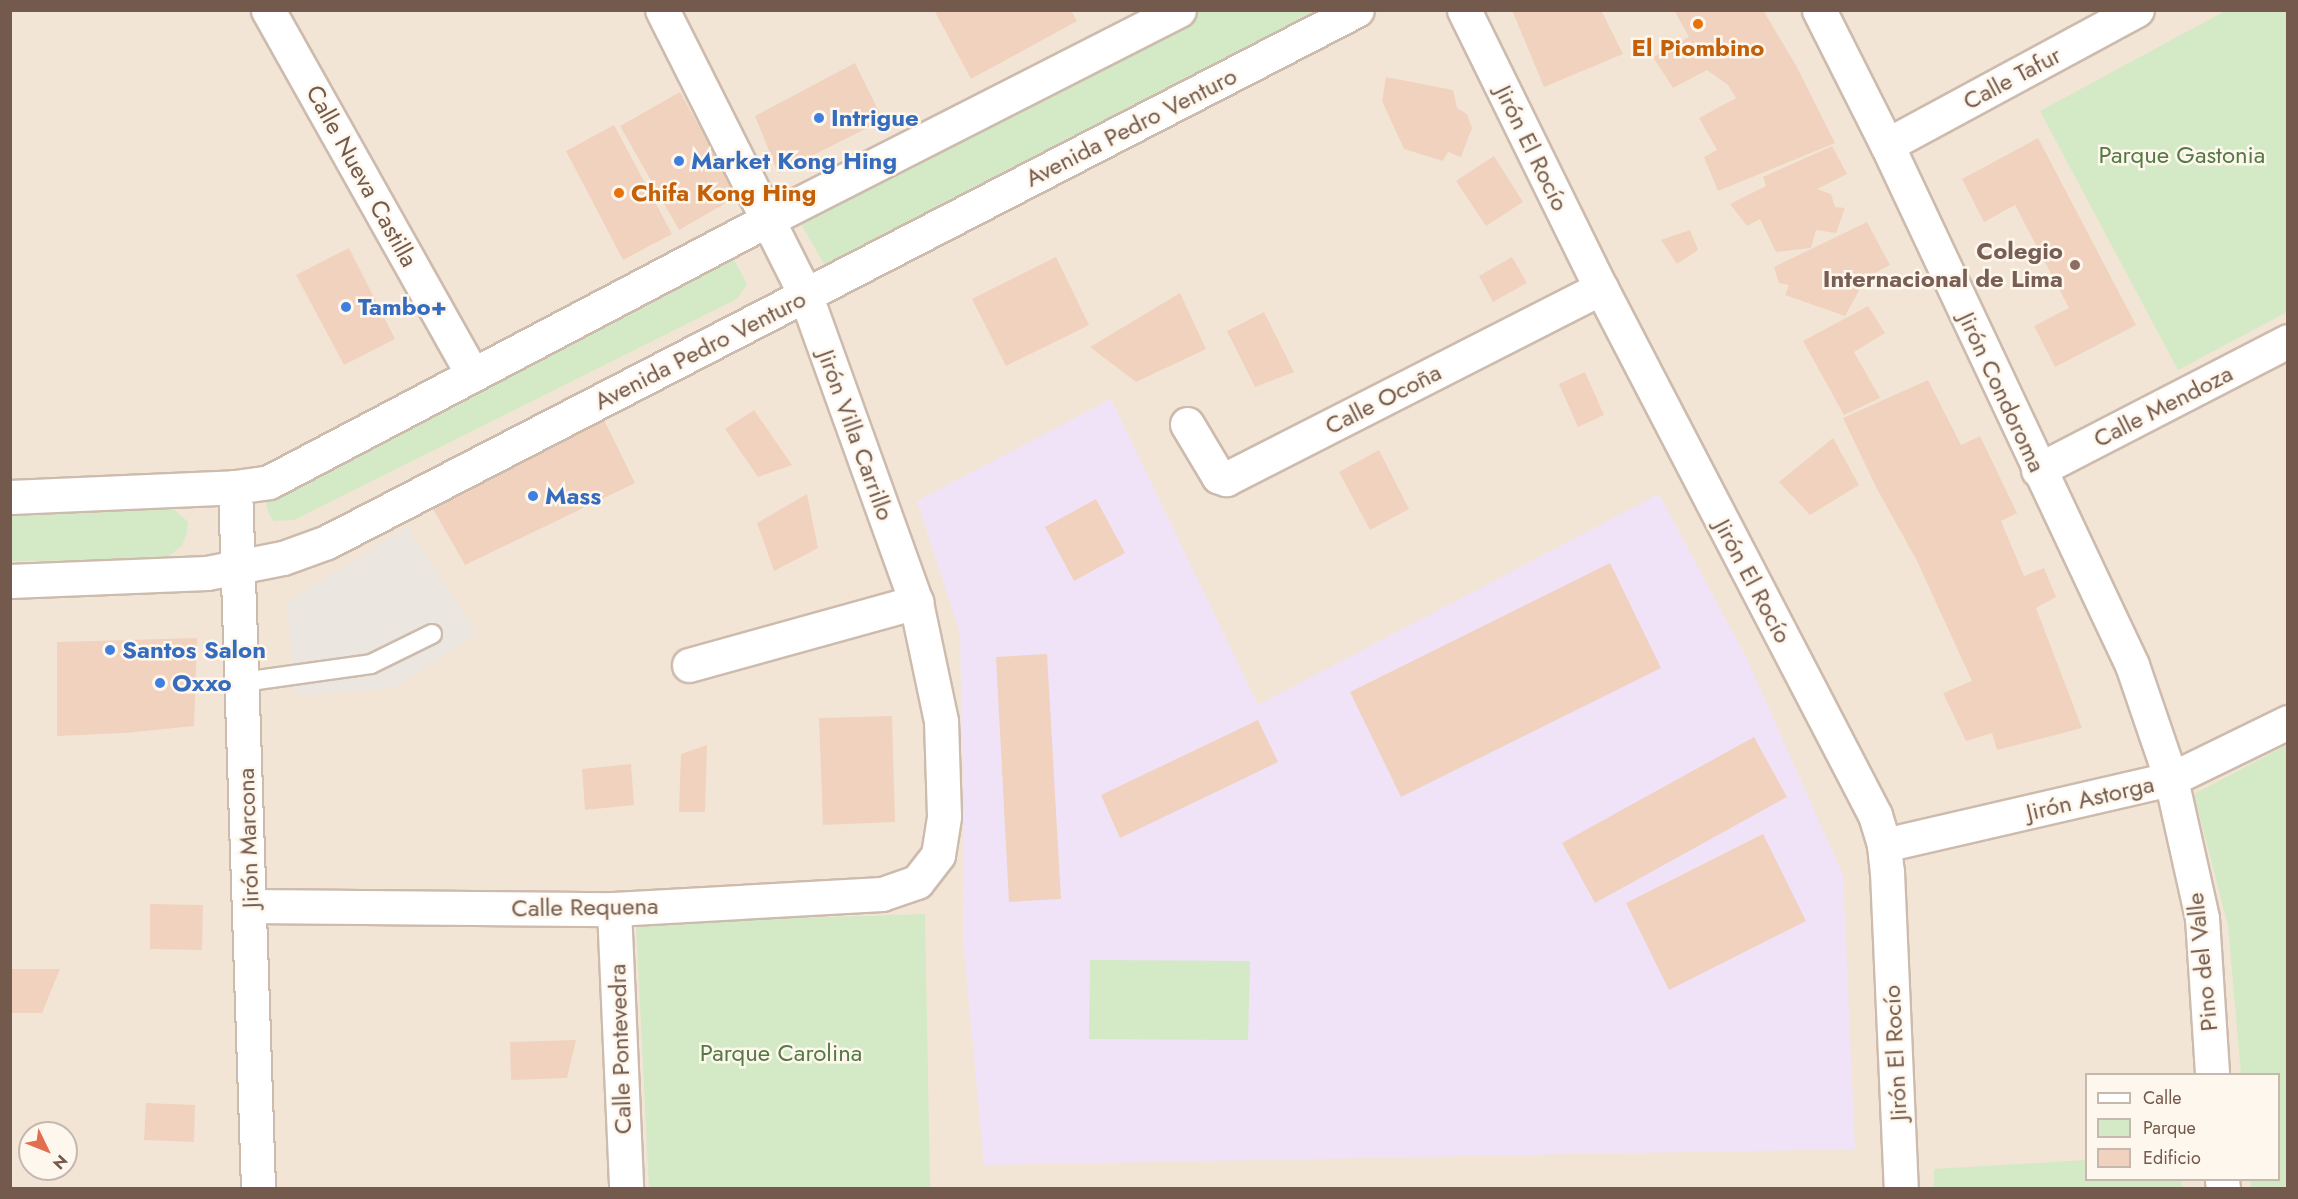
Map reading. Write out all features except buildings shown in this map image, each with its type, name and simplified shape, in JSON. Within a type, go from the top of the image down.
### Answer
[{"type":"street","name":"Calle Nueva Castilla","points":[[268,10],[472,374]]},
{"type":"street","name":"Jirón Villa Carrillo","points":[[662,10],[806,296],[916,602],[941,721],[944,816],[939,855],[917,882]]},
{"type":"street","points":[[10,497],[235,487],[269,482],[769,219],[1179,10]]},
{"type":"street","name":"Avenida Pedro Venturo","points":[[10,581],[207,573],[283,558],[327,542],[1357,10]]},
{"type":"street","name":"Jirón El Rocío","points":[[1464,10],[1601,288],[1875,815],[1884,845],[1901,1188]]},
{"type":"street","name":"Jirón Condoroma","points":[[1820,10],[1887,145],[2038,470],[2132,665],[2171,779]]},
{"type":"street","name":"Calle Tafur","points":[[1887,145],[2137,10]]},
{"type":"street","name":"Calle Ocoña","points":[[1187,424],[1218,476],[1226,479],[1601,288]]},
{"type":"street","name":"Calle Mendoza","points":[[2038,470],[2288,342]]},
{"type":"street","name":"Jirón Marcona","points":[[235,487],[240,568],[258,1188]]},
{"type":"street","points":[[689,665],[916,602]]},
{"type":"street","name":"Jirón Astorga","points":[[1884,845],[2171,779],[2288,722]]},
{"type":"street","name":"Pino del Valle","points":[[2171,779],[2202,918],[2212,1073]]},
{"type":"street","name":"Calle Requena","points":[[250,906],[614,909],[882,894],[917,882]]},
{"type":"street","name":"Calle Pontevedra","points":[[614,909],[626,1188]]},
{"type":"lane","points":[[243,682],[371,664],[432,634]]},
{"type":"shaded area","points":[[10,11],[2287,11],[2287,1188],[11,1188]]},
{"type":"shaded area","points":[[1111,399],[1258,705],[1659,494],[1747,659],[1843,875],[1855,1149],[984,1165],[963,939],[964,828],[960,633],[917,501]]},
{"type":"shaded area","points":[[408,526],[477,635],[393,688],[295,696],[287,602]]},
{"type":"green space","points":[[1197,11],[1343,11],[830,274],[795,214]]},
{"type":"green space","name":"Parque Gastonia","points":[[2225,11],[2287,11],[2287,312],[2178,370],[2040,111]]},
{"type":"green space","points":[[721,255],[733,258],[747,284],[737,299],[294,520],[274,521],[269,515],[264,495]]},
{"type":"green space","points":[[175,510],[188,522],[187,533],[182,546],[163,560],[11,561],[10,511]]},
{"type":"green space","points":[[2287,745],[2287,1188],[2251,1188],[2250,1181],[2280,1181],[2280,1073],[2241,1073],[2228,926],[2194,794]]},
{"type":"green space","name":"Parque Carolina","points":[[925,914],[930,1188],[649,1188],[636,923]]},
{"type":"green space","points":[[1090,960],[1250,961],[1248,1040],[1089,1039]]},
{"type":"green space","points":[[2085,1160],[2085,1181],[2181,1181],[2183,1188],[1934,1188],[1934,1169]]},
{"type":"place","name":"El Piombino","points":[[1698,24]]},
{"type":"place","name":"Intrigue","points":[[819,118]]},
{"type":"place","name":"Market Kong Hing","points":[[679,161]]},
{"type":"place","name":"Chifa Kong Hing","points":[[619,193]]},
{"type":"place","name":"Colegio Internacional de Lima","points":[[2075,265]]},
{"type":"place","name":"Tambo+","points":[[346,307]]},
{"type":"place","name":"Mass","points":[[533,496]]},
{"type":"place","name":"Santos Salon","points":[[110,650]]},
{"type":"place","name":"Oxxo","points":[[160,683]]}]
